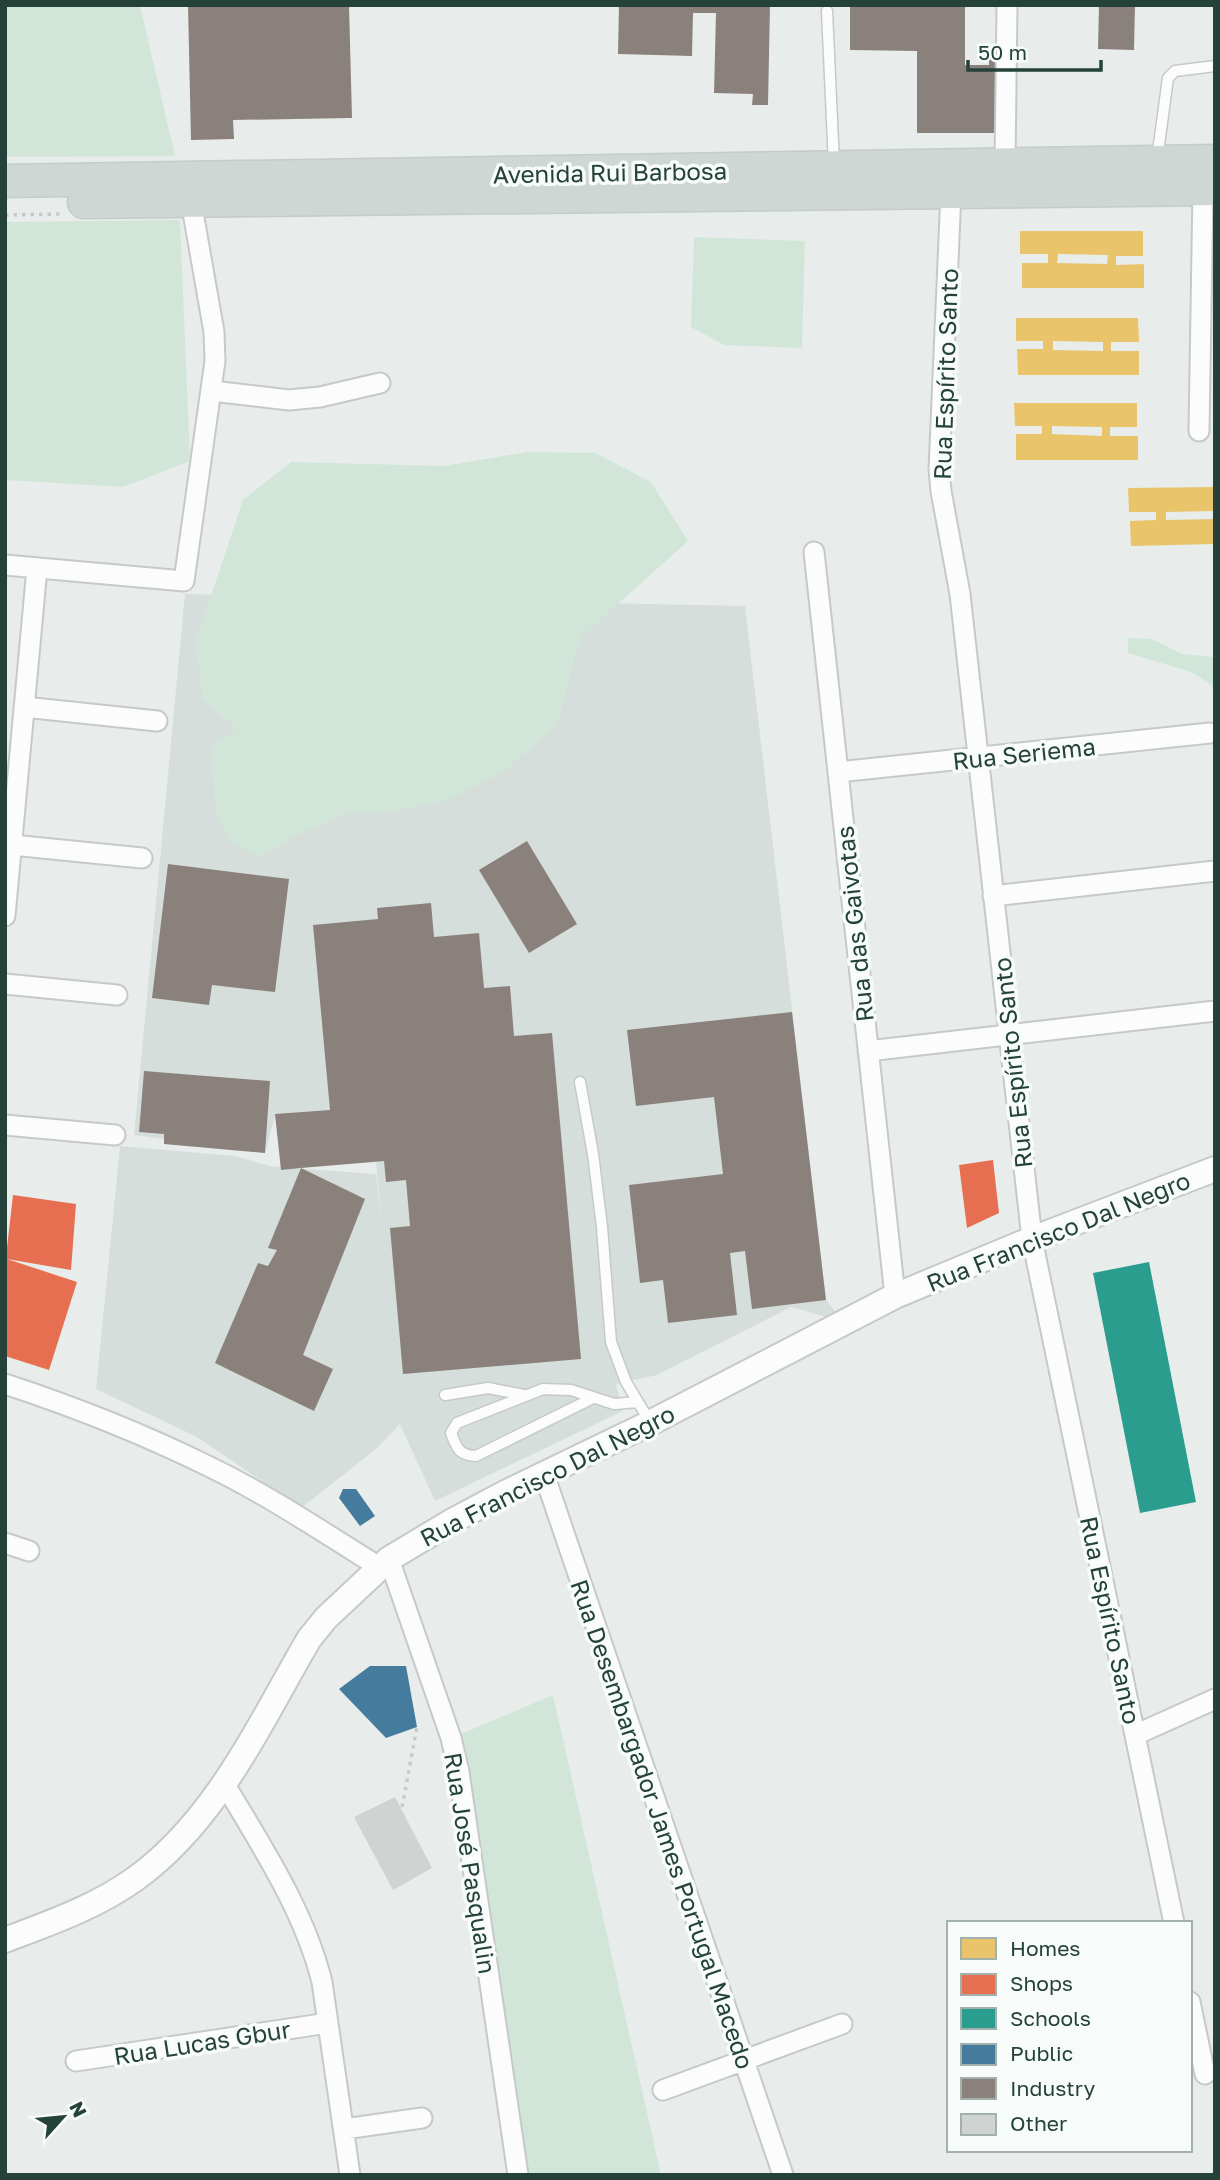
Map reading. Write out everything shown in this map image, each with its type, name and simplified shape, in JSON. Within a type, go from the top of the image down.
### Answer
[{"type":"main road","name":"Avenida Rui Barbosa","points":[[5,181],[1215,161]]},
{"type":"main road","name":"Avenida Rui Barbosa","points":[[5,202],[1209,189]]},
{"type":"street","points":[[1005,164],[1007,5]]},
{"type":"street","points":[[1199,431],[1209,189]]},
{"type":"street","name":"Rua Espírito Santo","points":[[951,192],[939,470],[960,594],[1032,1239],[1174,1921]]},
{"type":"street","points":[[5,565],[184,580],[215,361],[214,332],[191,201]]},
{"type":"street","points":[[212,391],[289,401],[380,383]]},
{"type":"street","name":"Rua das Gaivotas","points":[[814,552],[895,1296]]},
{"type":"street","points":[[5,916],[37,568]]},
{"type":"street","points":[[24,707],[157,721]]},
{"type":"street","name":"Rua Seriema","points":[[838,772],[1210,733]]},
{"type":"street","points":[[12,845],[142,858]]},
{"type":"street","points":[[993,897],[1215,871]]},
{"type":"street","points":[[5,984],[117,995]]},
{"type":"street","points":[[868,1051],[1215,1011]]},
{"type":"street","points":[[5,1125],[115,1135]]},
{"type":"street","name":"Rua Francisco Dal Negro","points":[[5,1941],[99,1901],[135,1879],[190,1830],[225,1783],[309,1639],[326,1618],[384,1563],[454,1520],[544,1474],[644,1412],[895,1296],[1032,1239],[1215,1169]]},
{"type":"street","points":[[5,1384],[90,1413],[209,1466],[384,1563]]},
{"type":"street","name":"Rua Desembargador James Portugal Macedo","points":[[544,1474],[783,2175]]},
{"type":"street","points":[[5,1543],[29,1551]]},
{"type":"street","name":"Rua José Pasqualin","points":[[384,1563],[451,1738],[459,1772],[517,2175]]},
{"type":"street","points":[[1135,1735],[1215,1699]]},
{"type":"street","points":[[225,1783],[308,1933],[322,1982],[350,2175]]},
{"type":"street","points":[[1192,2012],[1205,2074]]},
{"type":"street","name":"Rua Lucas Gbur","points":[[76,2061],[328,2023]]},
{"type":"street","points":[[663,2090],[842,2024]]},
{"type":"street","points":[[344,2129],[422,2118]]},
{"type":"lane","points":[[827,11],[834,167]]},
{"type":"lane","points":[[1157,161],[1168,78],[1175,71],[1215,66]]},
{"type":"lane","points":[[580,1082],[601,1215],[611,1342],[626,1382],[644,1412]]},
{"type":"lane","points":[[444,1395],[488,1388],[524,1395]]},
{"type":"lane","points":[[593,1398],[476,1455],[466,1455],[457,1448],[451,1433],[457,1423],[544,1389],[571,1390],[644,1412]]},
{"type":"path","points":[[402,1807],[416,1727]]},
{"type":"shaded area","points":[[185,594],[745,606],[826,1300],[844,1322],[791,1307],[657,1375],[616,1384],[623,1411],[435,1501],[400,1424],[376,1449],[301,1508],[197,1437],[96,1389],[120,1146],[235,1156],[282,1167],[275,1116],[265,1153],[134,1135]],"holes":[[[376,1162],[382,1228],[376,1174],[291,1168]]]},
{"type":"green space","points":[[5,5],[140,5],[175,156],[5,157]]},
{"type":"green space","points":[[180,220],[190,461],[123,487],[5,480],[5,222]]},
{"type":"green space","points":[[694,237],[805,241],[802,348],[724,345],[691,327]]},
{"type":"green space","points":[[527,452],[595,453],[651,482],[688,541],[580,638],[557,725],[503,772],[450,799],[395,811],[345,814],[292,837],[258,858],[229,840],[216,814],[211,746],[237,729],[202,698],[196,641],[243,500],[291,462],[444,466]]},
{"type":"green space","points":[[1128,638],[1152,639],[1182,654],[1215,657],[1215,702],[1212,685],[1191,672],[1128,653]]},
{"type":"green space","points":[[553,1695],[661,2175],[525,2175],[512,2096],[474,1799],[456,1736]]},
{"type":"building: Homes","points":[[1020,231],[1143,231],[1143,256],[1116,256],[1116,265],[1144,264],[1144,288],[1022,288],[1022,263],[1048,263],[1048,254],[1020,254]],"holes":[[[1058,254],[1108,255],[1107,264],[1057,263]]]},
{"type":"building: Homes","points":[[1016,318],[1138,318],[1139,342],[1111,342],[1111,351],[1139,351],[1139,375],[1018,375],[1017,349],[1043,349],[1043,341],[1016,341]],"holes":[[[1053,341],[1103,342],[1103,351],[1053,350]]]},
{"type":"building: Homes","points":[[1014,403],[1137,403],[1137,427],[1110,427],[1110,436],[1138,436],[1138,460],[1016,460],[1016,434],[1042,434],[1042,426],[1015,426]],"holes":[[[1052,426],[1102,427],[1102,436],[1052,434]]]},
{"type":"building: Homes","points":[[1215,487],[1215,511],[1166,512],[1166,520],[1215,519],[1215,544],[1131,546],[1130,521],[1156,520],[1156,512],[1129,512],[1128,488]]},
{"type":"building: Shops","points":[[993,1160],[999,1213],[967,1228],[959,1165]]},
{"type":"building: Shops","points":[[13,1195],[76,1204],[71,1270],[7,1259],[77,1282],[49,1370],[5,1356],[5,1265]]},
{"type":"building: Schools","points":[[1149,1262],[1196,1502],[1140,1513],[1093,1273]]},
{"type":"building: Public","points":[[343,1489],[356,1489],[375,1516],[360,1526],[339,1498]]},
{"type":"building: Public","points":[[370,1666],[406,1666],[417,1727],[386,1738],[339,1689]]},
{"type":"building: Industry","points":[[188,5],[349,5],[352,118],[233,120],[234,139],[191,140]]},
{"type":"building: Industry","points":[[619,5],[770,5],[768,105],[752,105],[753,94],[714,93],[716,13],[693,13],[692,56],[618,54]]},
{"type":"building: Industry","points":[[850,5],[965,5],[965,65],[989,65],[989,47],[1000,47],[1000,133],[917,133],[917,51],[850,50]]},
{"type":"building: Industry","points":[[1099,5],[1135,5],[1134,50],[1098,49]]},
{"type":"building: Industry","points":[[527,841],[577,924],[529,953],[479,870]]},
{"type":"building: Industry","points":[[168,864],[289,879],[275,992],[212,985],[209,1005],[152,998]]},
{"type":"building: Industry","points":[[431,903],[434,937],[479,933],[484,988],[510,986],[514,1036],[552,1033],[581,1359],[403,1374],[390,1228],[410,1226],[406,1180],[386,1182],[384,1161],[281,1170],[275,1114],[330,1110],[313,925],[378,919],[377,908]]},
{"type":"building: Industry","points":[[792,1012],[826,1300],[752,1309],[745,1251],[730,1253],[737,1315],[668,1323],[663,1280],[640,1283],[629,1185],[723,1174],[714,1097],[636,1106],[627,1030]]},
{"type":"building: Industry","points":[[144,1071],[270,1081],[265,1153],[164,1144],[164,1134],[139,1132]]},
{"type":"building: Industry","points":[[301,1168],[365,1199],[303,1355],[333,1369],[314,1411],[215,1363],[258,1263],[268,1266],[277,1250],[268,1248]]},
{"type":"building: Other","points":[[395,1797],[432,1868],[393,1890],[354,1817]]}]
